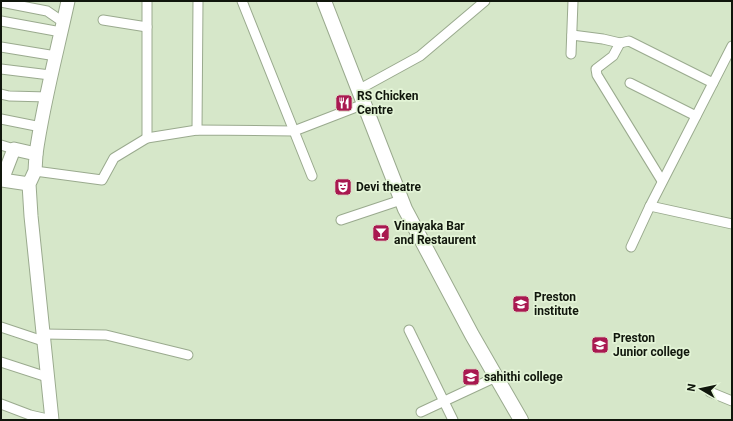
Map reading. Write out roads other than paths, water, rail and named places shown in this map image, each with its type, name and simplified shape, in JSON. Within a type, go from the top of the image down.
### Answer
[{"type":"main road","points":[[324,1],[401,200],[496,377],[521,420]]},
{"type":"street","points":[[1,404],[30,415],[52,420],[29,184],[35,171],[36,154],[48,97],[50,75],[56,56],[68,1]]},
{"type":"street","points":[[148,1],[148,138]]},
{"type":"street","points":[[196,130],[198,1]]},
{"type":"street","points":[[242,1],[312,176]]},
{"type":"street","points":[[358,90],[420,56],[485,1]]},
{"type":"street","points":[[571,54],[573,1]]},
{"type":"street","points":[[1,2],[47,11],[62,27]]},
{"type":"street","points":[[103,20],[147,26]]},
{"type":"street","points":[[1,21],[62,27]]},
{"type":"street","points":[[572,35],[620,43],[629,41],[713,83]]},
{"type":"street","points":[[620,43],[613,56],[596,69],[597,75],[662,181]]},
{"type":"street","points":[[631,247],[662,181],[732,46]]},
{"type":"street","points":[[1,47],[56,56]]},
{"type":"street","points":[[1,69],[50,75]]},
{"type":"street","points":[[630,83],[696,116]]},
{"type":"street","points":[[1,94],[9,96],[48,97]]},
{"type":"street","points":[[35,171],[102,180],[114,158],[148,138],[196,130],[294,130],[364,104]]},
{"type":"street","points":[[1,119],[41,127]]},
{"type":"street","points":[[1,145],[36,154]]},
{"type":"street","points":[[1,169],[12,149]]},
{"type":"street","points":[[12,149],[2,180],[29,184]]},
{"type":"street","points":[[341,220],[401,200]]},
{"type":"street","points":[[650,206],[732,224]]},
{"type":"street","points":[[1,327],[43,338],[106,335],[188,355]]},
{"type":"street","points":[[409,330],[453,420]]},
{"type":"street","points":[[1,362],[47,377]]},
{"type":"street","points":[[421,412],[444,403],[496,377]]},
{"type":"street","points":[[710,392],[732,401]]},
{"type":"place","name":"RS Chicken Centre","points":[[344,103]]},
{"type":"place","name":"Devi theatre","points":[[343,187]]},
{"type":"place","name":"Vinayaka Bar and Restaurent","points":[[381,233]]},
{"type":"place","name":"Preston institute","points":[[521,304]]},
{"type":"place","name":"Preston Junior college","points":[[600,345]]},
{"type":"place","name":"sahithi college","points":[[471,377]]}]
